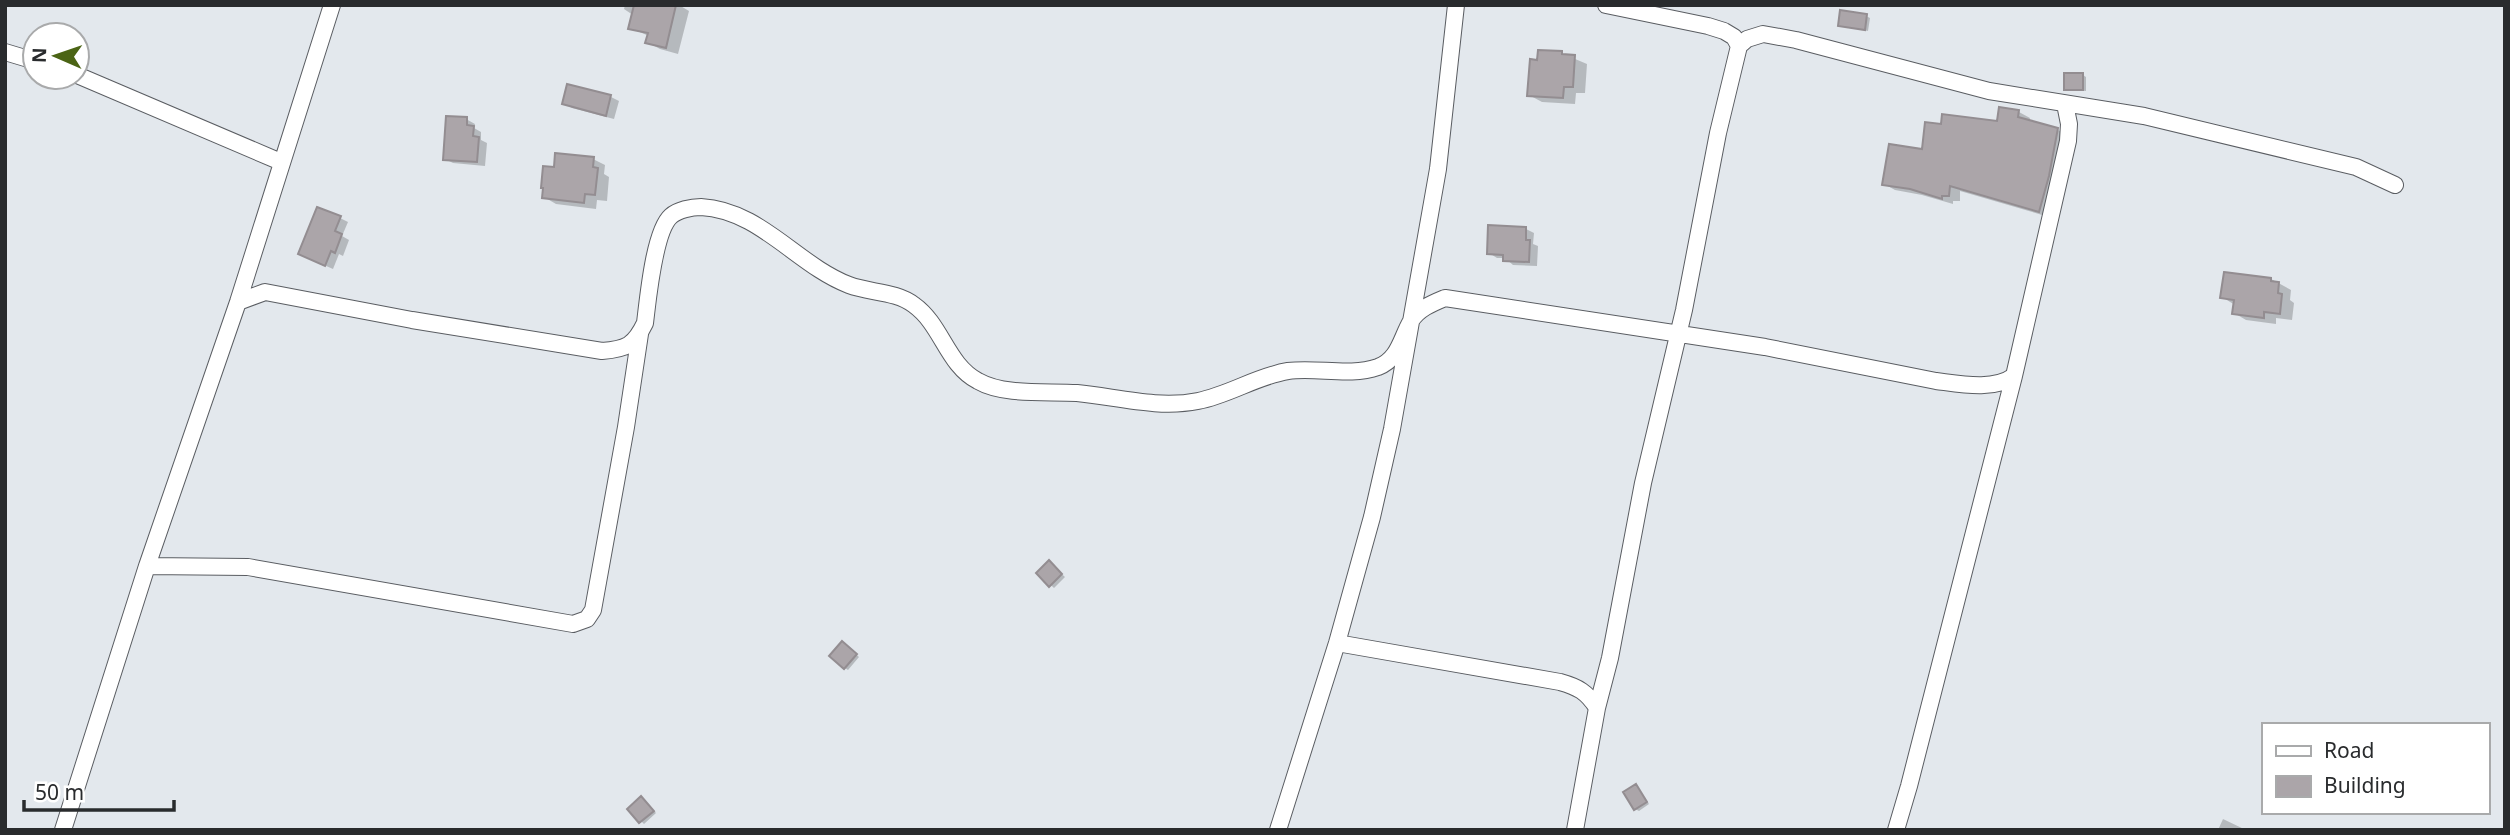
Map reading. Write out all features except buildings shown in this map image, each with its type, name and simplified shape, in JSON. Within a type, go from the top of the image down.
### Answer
[{"type":"street","points":[[63,830],[147,566],[238,302],[332,5]]},
{"type":"street","points":[[1278,830],[1337,642],[1372,517],[1392,429],[1440,156],[1456,5]]},
{"type":"street","points":[[1606,5],[1708,26],[1734,37],[1739,46]]},
{"type":"street","points":[[1575,830],[1643,483],[1678,334],[1718,133],[1739,46],[1747,39],[1763,34],[1796,40],[1989,91],[2144,116],[2356,167],[2395,185]]},
{"type":"street","points":[[91,81],[281,162]]},
{"type":"street","points":[[1896,830],[2014,376],[2068,141],[2069,124],[2065,104]]},
{"type":"street","points":[[147,566],[248,567],[573,624],[587,619],[593,610],[640,334],[645,323],[662,230],[671,216],[684,209],[701,207],[732,214],[752,223],[832,277],[850,285],[901,298],[915,305],[940,333],[950,353],[966,372],[979,382],[999,388],[1078,393],[1160,403],[1197,401],[1221,396],[1286,371],[1362,371],[1379,367],[1394,356],[1412,319],[1430,304],[1445,298],[1813,356],[1936,381],[2002,383],[2014,376]]},
{"type":"street","points":[[238,302],[265,292],[602,351],[625,349],[640,334]]},
{"type":"street","points":[[1337,642],[1402,656],[1560,682],[1579,688],[1597,708]]}]
